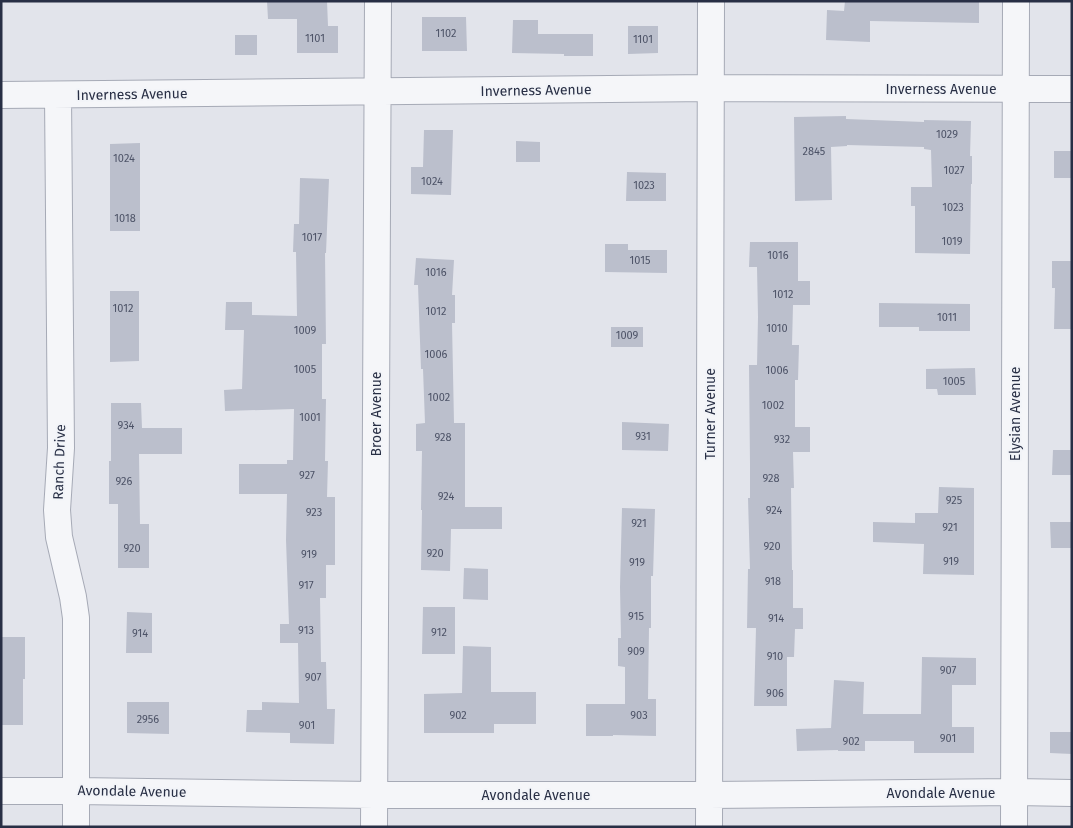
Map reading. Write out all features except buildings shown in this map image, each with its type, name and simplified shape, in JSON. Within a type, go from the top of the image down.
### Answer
[{"type":"street","name":"Broer Avenue","points":[[374,827],[378,1]]},
{"type":"street","name":"Turner Avenue","points":[[709,827],[711,1]]},
{"type":"street","name":"Elysian Avenue","points":[[1014,827],[1016,1]]},
{"type":"street","name":"Inverness Avenue","points":[[1,95],[711,88],[1072,89]]},
{"type":"street","name":"Ranch Drive","points":[[58,95],[61,448],[57,510],[59,537],[76,618],[76,827]]},
{"type":"street","name":"Avondale Avenue","points":[[1,791],[374,795],[1072,793]]}]
